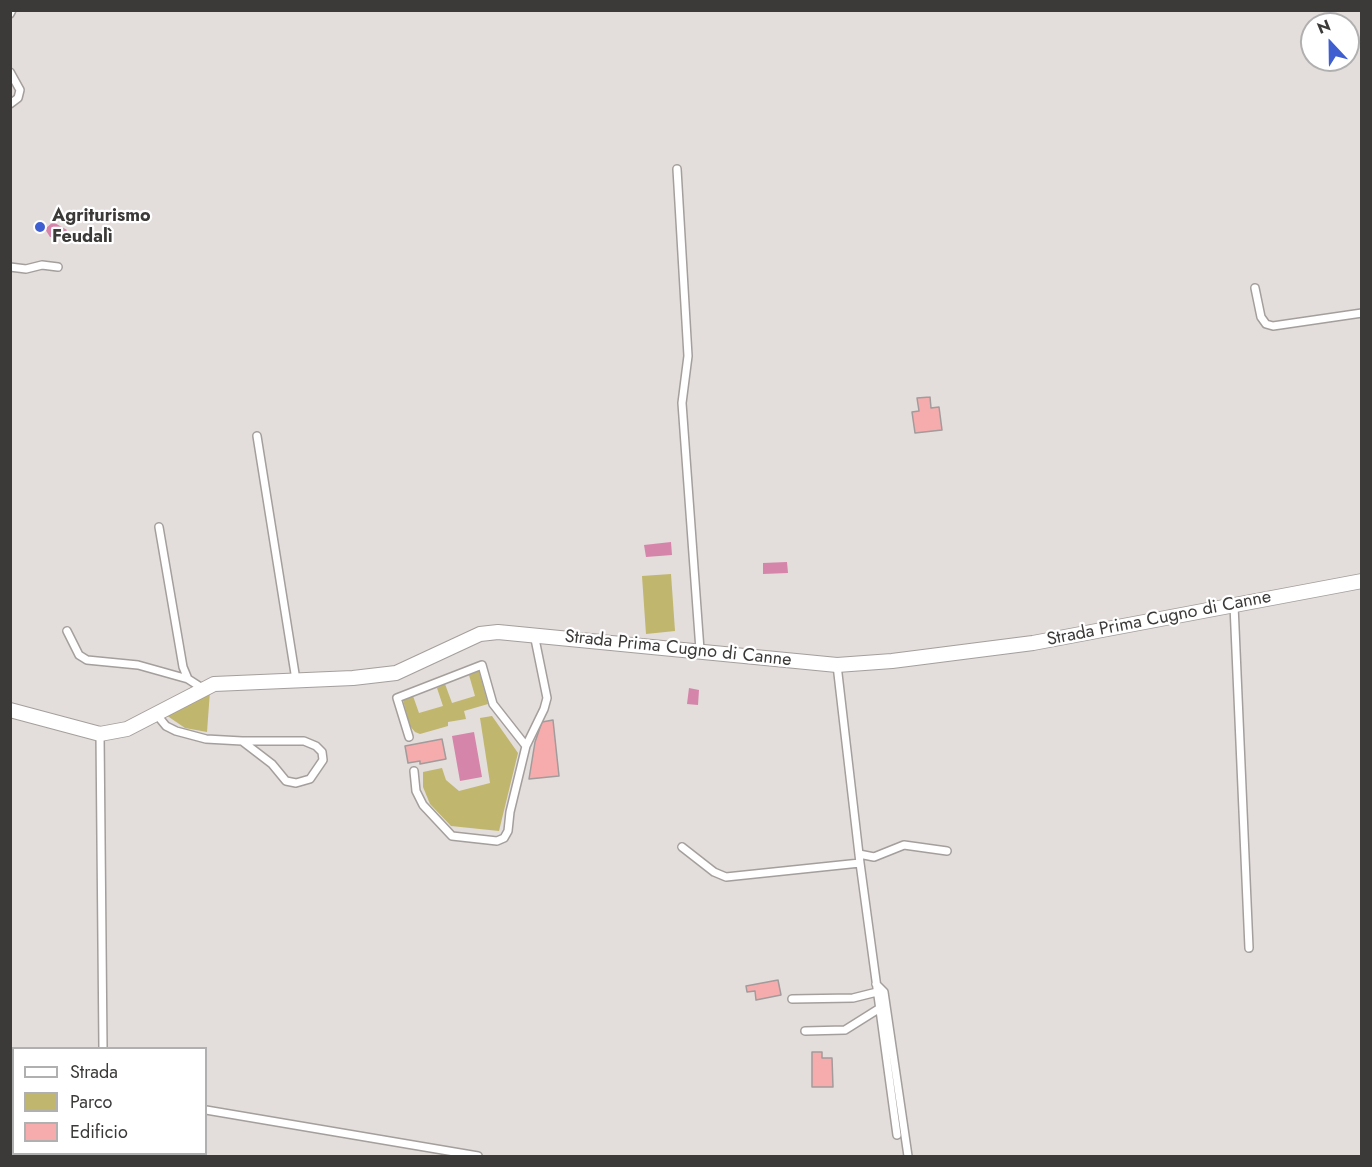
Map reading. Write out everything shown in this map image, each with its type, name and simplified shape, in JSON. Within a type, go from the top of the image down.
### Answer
[{"type":"street","name":"Strada Prima Cugno di Canne","points":[[10,710],[100,734],[127,729],[202,688],[226,683],[396,673],[480,634],[498,632],[837,664],[892,661],[1033,643],[1362,581]]},
{"type":"lane","points":[[10,72],[20,90],[18,98],[10,104]]},
{"type":"lane","points":[[677,169],[688,356],[682,404],[700,650]]},
{"type":"lane","points":[[10,267],[26,268],[42,265],[58,267]]},
{"type":"lane","points":[[1255,288],[1261,317],[1266,324],[1273,326],[1362,313]]},
{"type":"lane","points":[[257,436],[296,680]]},
{"type":"lane","points":[[159,527],[183,667],[188,679]]},
{"type":"lane","points":[[1234,605],[1249,948]]},
{"type":"lane","points":[[67,631],[79,655],[87,660],[116,661],[188,679],[202,688]]},
{"type":"lane","points":[[414,771],[416,791],[423,805],[453,836],[497,841],[504,838],[508,831],[510,812],[526,746],[547,698],[534,634]]},
{"type":"lane","points":[[837,664],[875,982],[897,1135]]},
{"type":"lane","points":[[409,737],[397,698],[482,665],[493,704],[526,746]]},
{"type":"lane","points":[[157,714],[166,726],[206,739],[304,741],[316,746],[322,752],[322,760],[310,780],[296,783],[286,781],[272,764],[243,741]]},
{"type":"lane","points":[[100,734],[103,1047]]},
{"type":"lane","points":[[859,854],[874,857],[904,845],[947,852]]},
{"type":"lane","points":[[682,848],[726,877],[860,863]]},
{"type":"lane","points":[[875,982],[884,992],[909,1156]]},
{"type":"lane","points":[[792,999],[854,998],[877,992]]},
{"type":"lane","points":[[805,1031],[845,1030],[880,1008]]},
{"type":"lane","points":[[207,1110],[478,1156]]},
{"type":"green space","points":[[671,574],[675,631],[646,634],[642,576]]},
{"type":"green space","points":[[479,671],[488,704],[464,711],[466,719],[448,722],[448,726],[420,734],[415,732],[410,726],[403,700],[413,696],[419,713],[443,706],[437,688],[445,684],[452,703],[475,696],[469,675]]},
{"type":"green space","points":[[210,691],[207,732],[185,728],[166,715]]},
{"type":"green space","points":[[492,716],[518,753],[499,831],[451,826],[430,804],[423,787],[423,772],[442,768],[446,780],[459,791],[490,783],[480,718]]},
{"type":"shaded area","points":[[53,222],[67,230],[65,237],[50,237],[45,229]]},
{"type":"shaded area","points":[[671,542],[672,555],[646,557],[644,545]]},
{"type":"shaded area","points":[[787,562],[788,573],[763,574],[763,563]]},
{"type":"shaded area","points":[[689,688],[699,690],[698,705],[687,704]]},
{"type":"shaded area","points":[[474,732],[482,777],[460,781],[452,736]]},
{"type":"building","points":[[930,397],[931,408],[939,407],[942,430],[915,433],[912,412],[919,411],[917,398]]},
{"type":"building","points":[[553,720],[559,776],[529,779],[535,742],[542,722]]},
{"type":"building","points":[[442,739],[446,759],[420,764],[420,761],[408,763],[405,746]]},
{"type":"building","points":[[778,980],[781,995],[756,1000],[755,991],[747,992],[746,986]]},
{"type":"building","points":[[812,1052],[822,1052],[822,1058],[832,1058],[833,1087],[812,1087]]},
{"type":"place","name":"Agriturismo Feudalì","points":[[40,227]]}]
